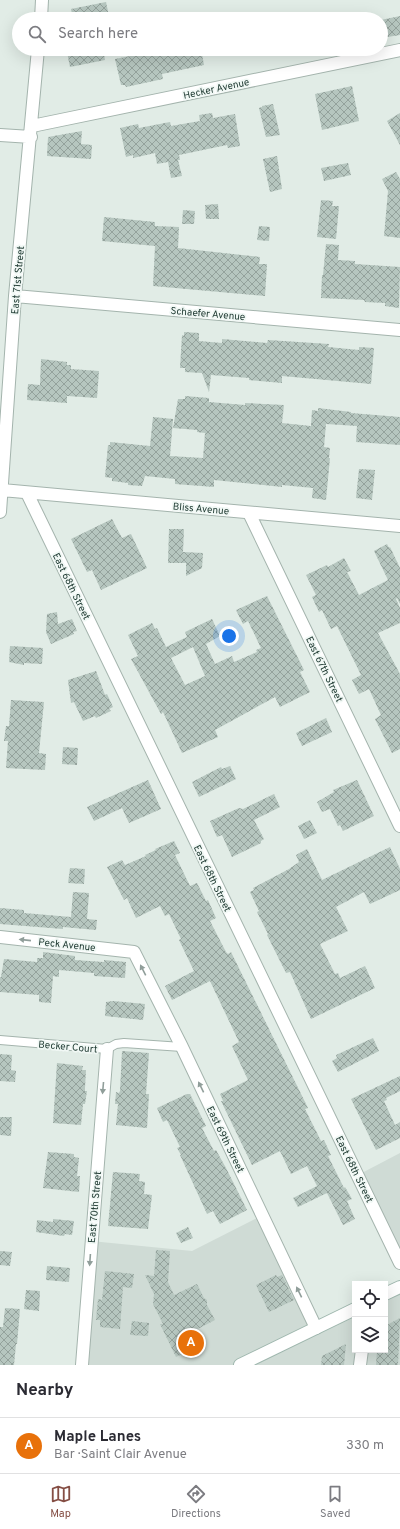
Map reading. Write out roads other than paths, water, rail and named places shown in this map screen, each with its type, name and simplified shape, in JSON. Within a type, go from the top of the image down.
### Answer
[{"type":"street","points":[[41,12],[42,0]]},
{"type":"street","name":"Hecker Avenue","points":[[388,53],[400,50]]},
{"type":"street","name":"East 71st Street","points":[[0,512],[2,490],[4,399],[16,296],[37,56]]},
{"type":"street","name":"Hecker Avenue","points":[[0,135],[31,132],[373,56]]},
{"type":"street","name":"Schaefer Avenue","points":[[16,296],[400,330]]},
{"type":"street","name":"Bliss Avenue","points":[[2,490],[400,526]]},
{"type":"street","name":"East 68th Street","points":[[27,493],[400,1262]]},
{"type":"street","name":"East 67th Street","points":[[249,512],[400,826]]},
{"type":"street","name":"Peck Avenue","points":[[0,937],[134,952]]},
{"type":"street","name":"East 69th Street","points":[[134,952],[182,1047],[316,1328]]},
{"type":"street","name":"East 70th Street","points":[[82,1365],[107,1049]]},
{"type":"street","points":[[388,1293],[400,1287]]},
{"type":"street","points":[[240,1365],[352,1310]]},
{"type":"street","points":[[360,1365],[362,1353]]},
{"type":"lane","name":"Becker Court","points":[[0,1040],[107,1049],[116,1044],[124,1043],[182,1047]]},
{"type":"place","name":"Maple Lanes","points":[[191,1343]]}]
